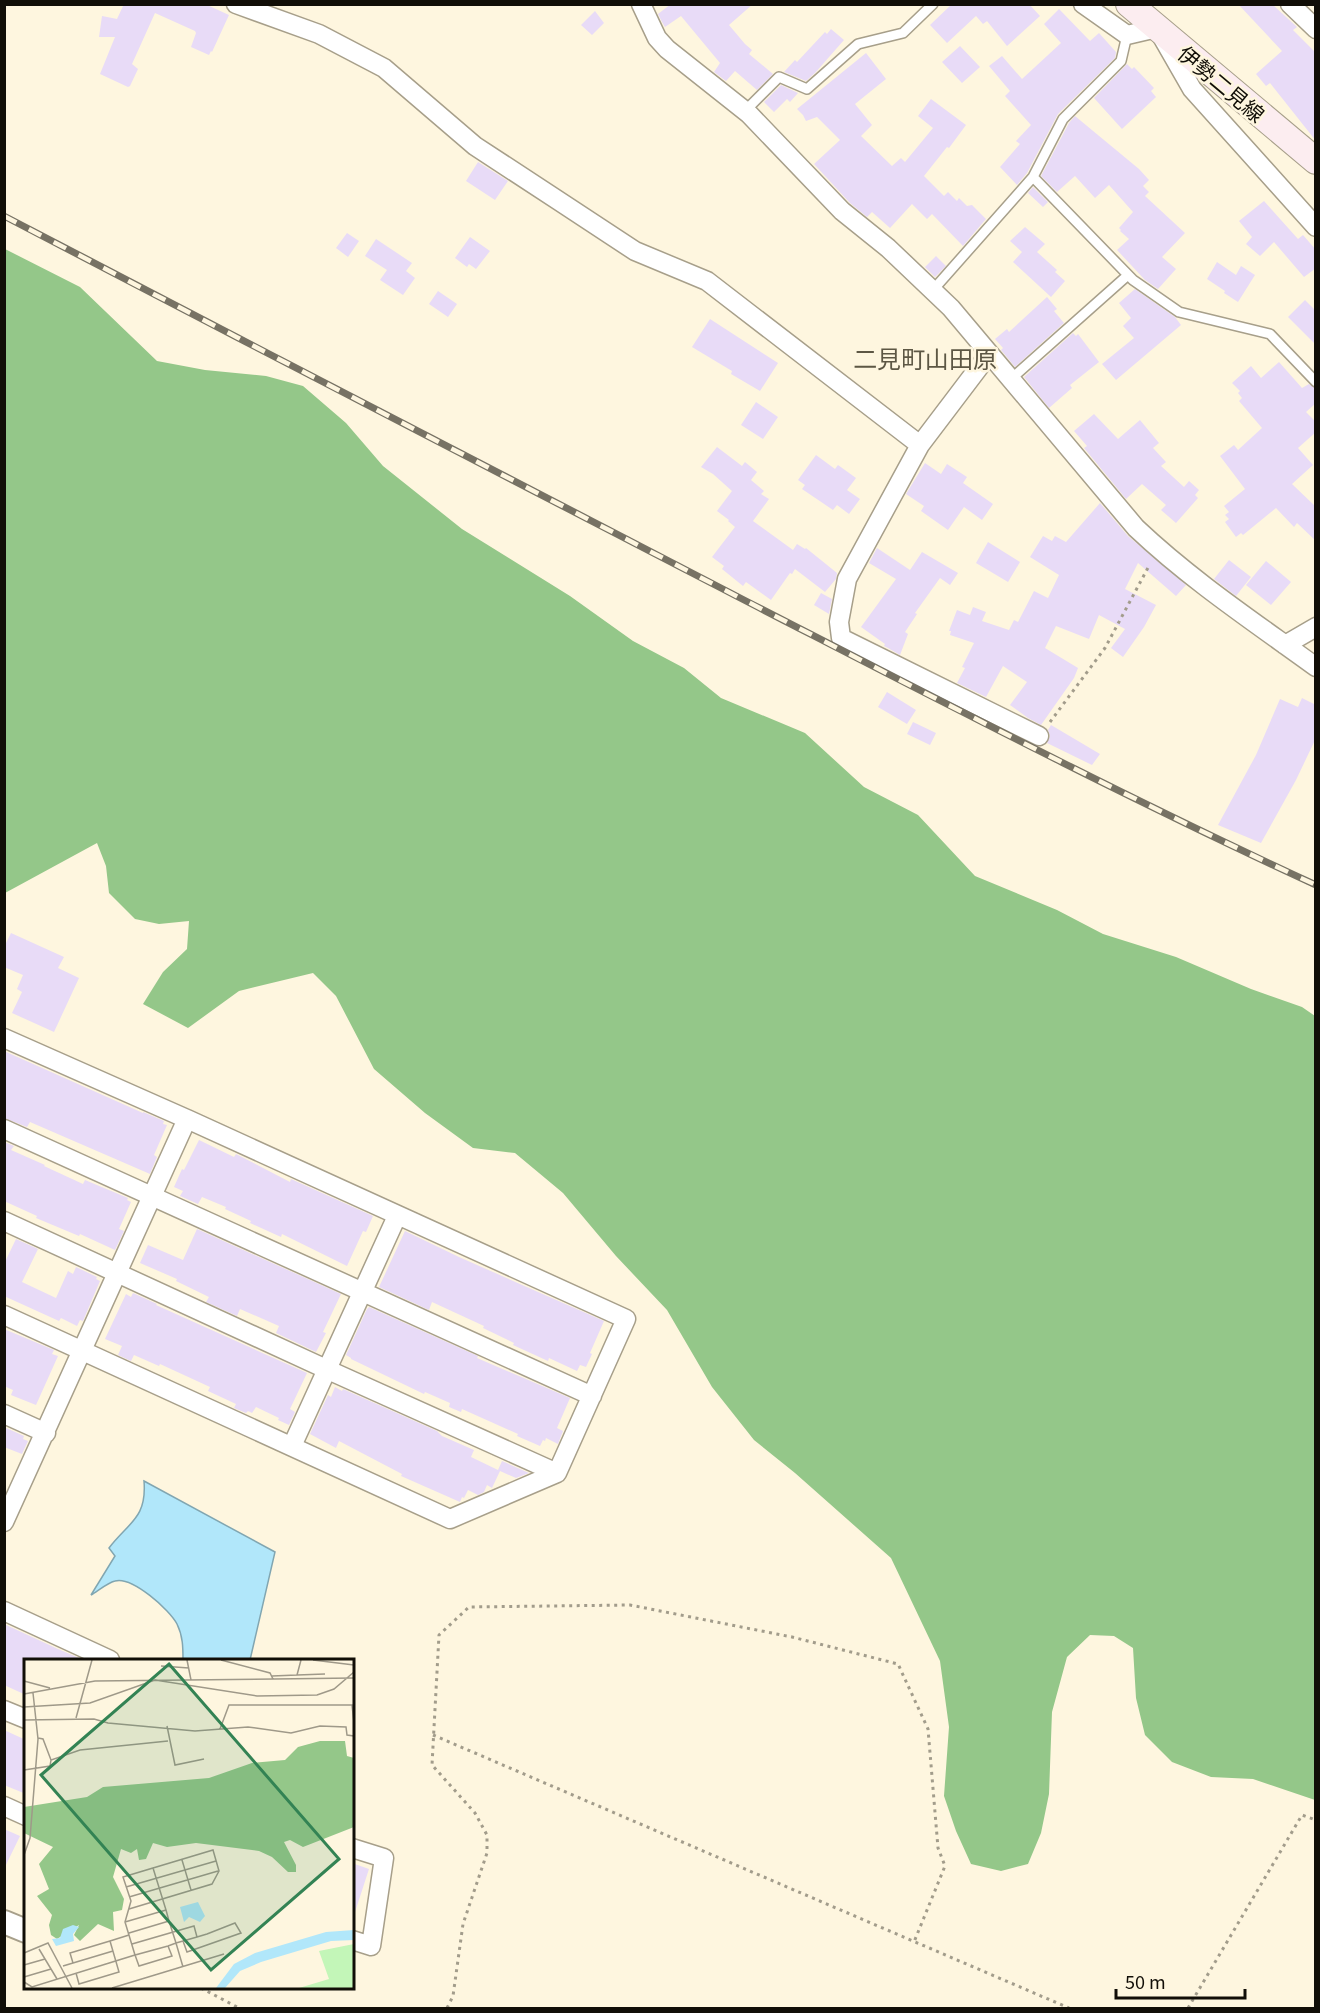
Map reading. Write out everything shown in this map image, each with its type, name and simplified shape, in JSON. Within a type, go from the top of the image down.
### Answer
[{"type":"main road","name":"伊勢二見線","points":[[1129,4],[1316,160]]},
{"type":"street","points":[[236,4],[319,34],[384,68],[475,146],[635,251],[707,281],[920,445]]},
{"type":"street","points":[[642,4],[657,38],[667,49],[745,111],[842,212],[888,248],[951,308],[1136,528],[1162,553],[1316,667]]},
{"type":"street","points":[[1083,4],[1127,35],[1157,28],[1192,89],[1316,227]]},
{"type":"street","points":[[1290,4],[1316,29]]},
{"type":"street","points":[[989,354],[920,445],[847,579],[839,622],[842,638],[1039,736]]},
{"type":"street","points":[[1285,645],[1316,627]]},
{"type":"street","points":[[4,1038],[626,1319],[557,1473],[450,1519],[4,1315]]},
{"type":"street","points":[[6,1516],[187,1119]]},
{"type":"street","points":[[4,1130],[592,1396]]},
{"type":"street","points":[[292,1446],[397,1216]]},
{"type":"street","points":[[4,1221],[326,1370],[557,1473]]},
{"type":"street","points":[[4,1414],[46,1432]]},
{"type":"street","points":[[4,1611],[108,1659]]},
{"type":"street","points":[[4,1710],[24,1718]]},
{"type":"street","points":[[4,1806],[24,1815]]},
{"type":"street","points":[[354,1849],[384,1858],[371,1946],[354,1941]]},
{"type":"street","points":[[4,1922],[24,1930]]},
{"type":"lane","points":[[745,111],[779,77],[807,89],[858,44],[903,33],[933,4]]},
{"type":"lane","points":[[933,290],[1033,177],[1063,119],[1121,60],[1127,35]]},
{"type":"lane","points":[[1033,177],[1128,275],[1179,312],[1270,334],[1316,382]]},
{"type":"lane","points":[[1011,379],[1128,275]]},
{"type":"path","points":[[1039,736],[1105,648],[1150,564],[1162,553]]},
{"type":"path","points":[[447,2008],[453,1996],[463,1924],[487,1853],[487,1835],[475,1813],[432,1765],[439,1635],[469,1607],[630,1605],[792,1637],[898,1664],[928,1729],[938,1848],[945,1866],[914,1942]]},
{"type":"path","points":[[433,1735],[1069,2008]]},
{"type":"path","points":[[1188,2008],[1302,1815],[1316,1820]]},
{"type":"path","points":[[203,1989],[239,2008]]},
{"type":"green space","points":[[5,249],[80,287],[157,361],[205,370],[266,376],[303,386],[346,423],[383,466],[462,529],[570,596],[633,641],[684,668],[721,698],[805,733],[864,787],[918,815],[975,876],[1057,910],[1103,934],[1176,957],[1251,989],[1302,1007],[1315,1016],[1315,1800],[1253,1779],[1211,1777],[1172,1762],[1145,1735],[1136,1698],[1133,1648],[1114,1636],[1090,1635],[1067,1657],[1052,1712],[1049,1794],[1041,1833],[1028,1864],[1001,1871],[971,1864],[944,1796],[949,1727],[940,1661],[891,1558],[754,1440],[712,1387],[667,1310],[616,1256],[563,1193],[515,1153],[473,1148],[425,1113],[374,1069],[336,996],[313,973],[239,991],[188,1028],[143,1004],[163,972],[187,949],[189,921],[159,924],[135,919],[109,893],[106,866],[97,843],[5,893]]},
{"type":"water","points":[[144,1481],[275,1552],[250,1659],[183,1659],[180,1633],[173,1618],[150,1595],[131,1584],[115,1581],[91,1595],[115,1556],[109,1548],[140,1512]]},
{"type":"building","points":[[124,4],[205,4],[229,15],[209,55],[191,47],[195,31],[155,13],[132,64],[138,69],[128,87],[100,74],[115,37],[99,37],[102,16],[117,19]]},
{"type":"building","points":[[671,4],[753,4],[729,25],[752,50],[749,54],[773,74],[757,90],[735,71],[726,81],[714,72],[720,63],[681,16],[665,27],[658,14]]},
{"type":"building","points":[[952,4],[1029,4],[1040,16],[1007,46],[987,21],[983,24],[976,16],[947,43],[930,25]]},
{"type":"building","points":[[1238,4],[1273,5],[1297,27],[1293,30],[1316,53],[1316,141],[1270,83],[1266,86],[1256,74],[1282,51]]},
{"type":"building","points":[[1059,9],[1090,41],[1099,33],[1116,52],[1115,58],[1058,114],[1027,173],[1017,185],[1000,167],[1020,144],[1016,141],[1031,125],[1005,96],[1010,91],[989,66],[1002,56],[1022,79],[1061,43],[1044,24]]},
{"type":"building","points":[[595,11],[604,23],[592,35],[581,25]]},
{"type":"building","points":[[831,29],[844,40],[815,73],[806,81],[784,72],[795,60],[797,62],[825,32],[827,34]]},
{"type":"building","points":[[960,46],[980,67],[962,83],[942,62]]},
{"type":"building","points":[[866,53],[886,79],[855,104],[872,125],[861,136],[892,166],[901,158],[905,162],[933,128],[918,116],[931,99],[966,125],[924,176],[944,196],[948,192],[957,201],[959,198],[967,206],[972,205],[986,219],[963,246],[932,214],[927,219],[912,204],[890,228],[872,212],[867,217],[850,203],[814,164],[840,140],[817,117],[806,121],[797,109]]},
{"type":"building","points":[[1127,64],[1132,69],[1134,67],[1154,88],[1151,91],[1156,97],[1122,129],[1094,98]]},
{"type":"building","points":[[781,85],[798,93],[790,102],[787,99],[774,112],[764,102]]},
{"type":"building","points":[[1075,116],[1139,169],[1149,180],[1143,186],[1149,192],[1145,196],[1185,233],[1162,257],[1176,269],[1158,289],[1145,280],[1117,250],[1129,239],[1119,228],[1133,212],[1109,185],[1095,198],[1075,176],[1057,192],[1041,176]]},
{"type":"building","points":[[478,162],[508,181],[495,200],[466,181]]},
{"type":"building","points":[[1033,187],[1048,202],[1043,207],[1028,193]]},
{"type":"building","points":[[1264,201],[1298,239],[1303,235],[1316,250],[1316,268],[1304,277],[1274,242],[1260,256],[1246,244],[1252,237],[1239,221]]},
{"type":"building","points":[[1025,227],[1045,244],[1037,252],[1057,270],[1055,272],[1065,281],[1051,297],[1013,262],[1022,252],[1010,241]]},
{"type":"building","points":[[347,233],[359,241],[348,257],[336,248]]},
{"type":"building","points":[[470,237],[490,251],[476,269],[469,264],[467,267],[455,258]]},
{"type":"building","points":[[376,239],[412,263],[406,271],[415,278],[403,295],[380,280],[387,270],[365,256]]},
{"type":"building","points":[[936,256],[946,266],[935,277],[925,267]]},
{"type":"building","points":[[1217,262],[1236,275],[1241,266],[1255,275],[1238,302],[1207,279]]},
{"type":"building","points":[[1135,289],[1175,317],[1181,325],[1116,380],[1102,364],[1134,338],[1123,326],[1131,318],[1119,303]]},
{"type":"building","points":[[438,291],[457,304],[448,317],[429,304]]},
{"type":"building","points":[[1047,297],[1057,309],[1054,311],[1064,323],[1015,367],[995,339],[1007,329],[1009,332]]},
{"type":"building","points":[[1305,300],[1316,311],[1316,345],[1288,317]]},
{"type":"building","points":[[710,319],[778,363],[760,391],[692,347]]},
{"type":"building","points":[[1073,333],[1076,336],[1078,334],[1099,362],[1070,385],[1072,388],[1049,408],[1024,377]]},
{"type":"building","points":[[1279,362],[1302,388],[1309,384],[1316,389],[1316,403],[1306,412],[1316,422],[1316,432],[1298,448],[1313,465],[1292,484],[1316,507],[1316,541],[1297,523],[1294,527],[1276,508],[1243,535],[1241,533],[1236,537],[1225,522],[1229,519],[1225,515],[1229,512],[1224,506],[1245,489],[1220,456],[1234,445],[1238,450],[1262,428],[1239,401],[1242,398],[1238,393],[1240,391],[1232,383],[1251,366],[1261,378]]},
{"type":"building","points":[[756,402],[778,417],[763,439],[741,425]]},
{"type":"building","points":[[1094,414],[1118,439],[1140,420],[1159,443],[1153,448],[1166,462],[1161,466],[1184,487],[1189,481],[1199,490],[1195,495],[1198,498],[1176,523],[1161,510],[1166,505],[1142,484],[1126,499],[1084,448],[1087,446],[1074,431]]},
{"type":"building","points":[[717,447],[742,466],[745,462],[757,472],[751,480],[764,491],[761,494],[769,499],[753,521],[793,550],[797,544],[806,548],[837,573],[836,579],[825,592],[795,569],[771,600],[746,582],[743,586],[722,569],[724,566],[712,557],[735,527],[717,511],[732,491],[713,474],[701,467]]},
{"type":"building","points":[[816,455],[835,469],[838,465],[856,478],[847,490],[860,499],[849,514],[837,505],[833,510],[802,489],[805,485],[798,480]]},
{"type":"building","points":[[925,463],[941,474],[947,464],[967,477],[963,483],[993,504],[982,520],[964,507],[948,530],[921,511],[924,506],[906,494]]},
{"type":"building","points":[[1100,503],[1128,536],[1186,585],[1176,596],[1138,563],[1125,589],[1156,605],[1123,657],[1111,648],[1125,629],[1099,615],[1089,639],[1056,626],[1045,648],[1078,668],[1074,678],[1041,725],[1010,705],[1027,682],[1003,666],[986,697],[957,683],[974,643],[950,635],[951,631],[949,631],[957,610],[970,615],[973,607],[986,612],[982,621],[1009,630],[1014,620],[1018,622],[1034,591],[1048,598],[1059,575],[1030,557],[1043,536],[1052,541],[1055,536],[1066,542]]},
{"type":"building","points":[[988,542],[1020,562],[1008,582],[976,563]]},
{"type":"building","points":[[877,548],[910,570],[922,552],[958,573],[950,585],[940,578],[915,613],[917,614],[905,632],[908,634],[900,655],[884,646],[885,644],[861,627],[896,579],[869,563]]},
{"type":"building","points":[[1229,560],[1251,577],[1236,596],[1214,579]]},
{"type":"building","points":[[1266,561],[1291,582],[1271,605],[1246,585]]},
{"type":"building","points":[[821,593],[832,599],[829,614],[814,605]]},
{"type":"building","points":[[887,692],[916,710],[907,724],[878,707]]},
{"type":"building","points":[[1302,698],[1316,705],[1316,738],[1261,843],[1218,825],[1256,755],[1280,699],[1298,707]]},
{"type":"building","points":[[913,722],[936,733],[930,745],[907,734]]},
{"type":"building","points":[[1051,725],[1100,754],[1092,765],[1047,743],[1050,736],[1048,730]]},
{"type":"building","points":[[11,933],[64,957],[58,968],[79,978],[54,1032],[12,1013],[22,992],[17,989],[23,975],[4,967],[4,947]]},
{"type":"building","points":[[4,1051],[164,1121],[163,1124],[167,1125],[154,1155],[157,1157],[150,1174],[30,1122],[27,1127],[4,1118]]},
{"type":"building","points":[[199,1140],[234,1157],[236,1154],[290,1182],[291,1179],[373,1216],[366,1232],[363,1231],[347,1266],[282,1234],[281,1237],[250,1223],[251,1221],[225,1209],[226,1207],[202,1197],[198,1204],[180,1196],[183,1191],[174,1187]]},
{"type":"building","points":[[4,1142],[14,1146],[11,1150],[83,1184],[85,1180],[128,1198],[127,1200],[131,1202],[119,1229],[124,1231],[115,1250],[36,1218],[37,1216],[4,1201]]},
{"type":"building","points":[[197,1229],[341,1294],[316,1352],[276,1333],[279,1326],[240,1309],[237,1316],[206,1302],[209,1297],[176,1281],[177,1279],[140,1263],[148,1245],[183,1260]]},
{"type":"building","points":[[405,1231],[604,1321],[586,1367],[580,1365],[577,1371],[549,1358],[548,1361],[513,1345],[514,1343],[483,1328],[484,1326],[432,1302],[429,1310],[379,1287]]},
{"type":"building","points":[[16,1239],[38,1249],[22,1282],[56,1298],[68,1271],[73,1274],[76,1267],[97,1277],[96,1279],[100,1281],[83,1321],[80,1320],[77,1326],[61,1318],[59,1321],[4,1296],[4,1264]]},
{"type":"building","points":[[133,1293],[307,1373],[290,1409],[295,1412],[289,1425],[256,1407],[252,1413],[234,1408],[236,1404],[208,1391],[210,1387],[160,1364],[159,1366],[134,1355],[131,1361],[118,1355],[122,1346],[105,1339],[126,1294],[131,1297]]},
{"type":"building","points":[[369,1307],[478,1356],[477,1358],[570,1398],[557,1428],[563,1431],[558,1444],[546,1438],[540,1446],[462,1409],[461,1412],[449,1407],[450,1403],[425,1392],[424,1394],[351,1359],[346,1355]]},
{"type":"building","points":[[4,1329],[54,1350],[52,1354],[58,1356],[36,1405],[11,1395],[13,1390],[4,1386]]},
{"type":"building","points":[[335,1387],[437,1431],[442,1436],[474,1450],[471,1457],[498,1470],[502,1461],[529,1473],[516,1478],[500,1471],[492,1488],[487,1485],[484,1492],[478,1495],[468,1490],[460,1502],[401,1476],[402,1474],[339,1441],[336,1448],[310,1434],[328,1395],[331,1397]]},
{"type":"building","points":[[4,1427],[24,1436],[23,1439],[28,1441],[22,1454],[4,1447]]},
{"type":"building","points":[[4,1624],[82,1659],[24,1659],[24,1694],[4,1685]]},
{"type":"building","points":[[4,1730],[24,1739],[24,1793],[4,1785]]},
{"type":"building","points":[[4,1829],[20,1836],[4,1869]]},
{"type":"building","points":[[354,1864],[369,1869],[354,1912]]},
{"type":"railway","points":[[4,216],[959,710],[1172,817],[1316,885]]},
{"type":"district","name":"二見町山田原","points":[[925,357]]}]
